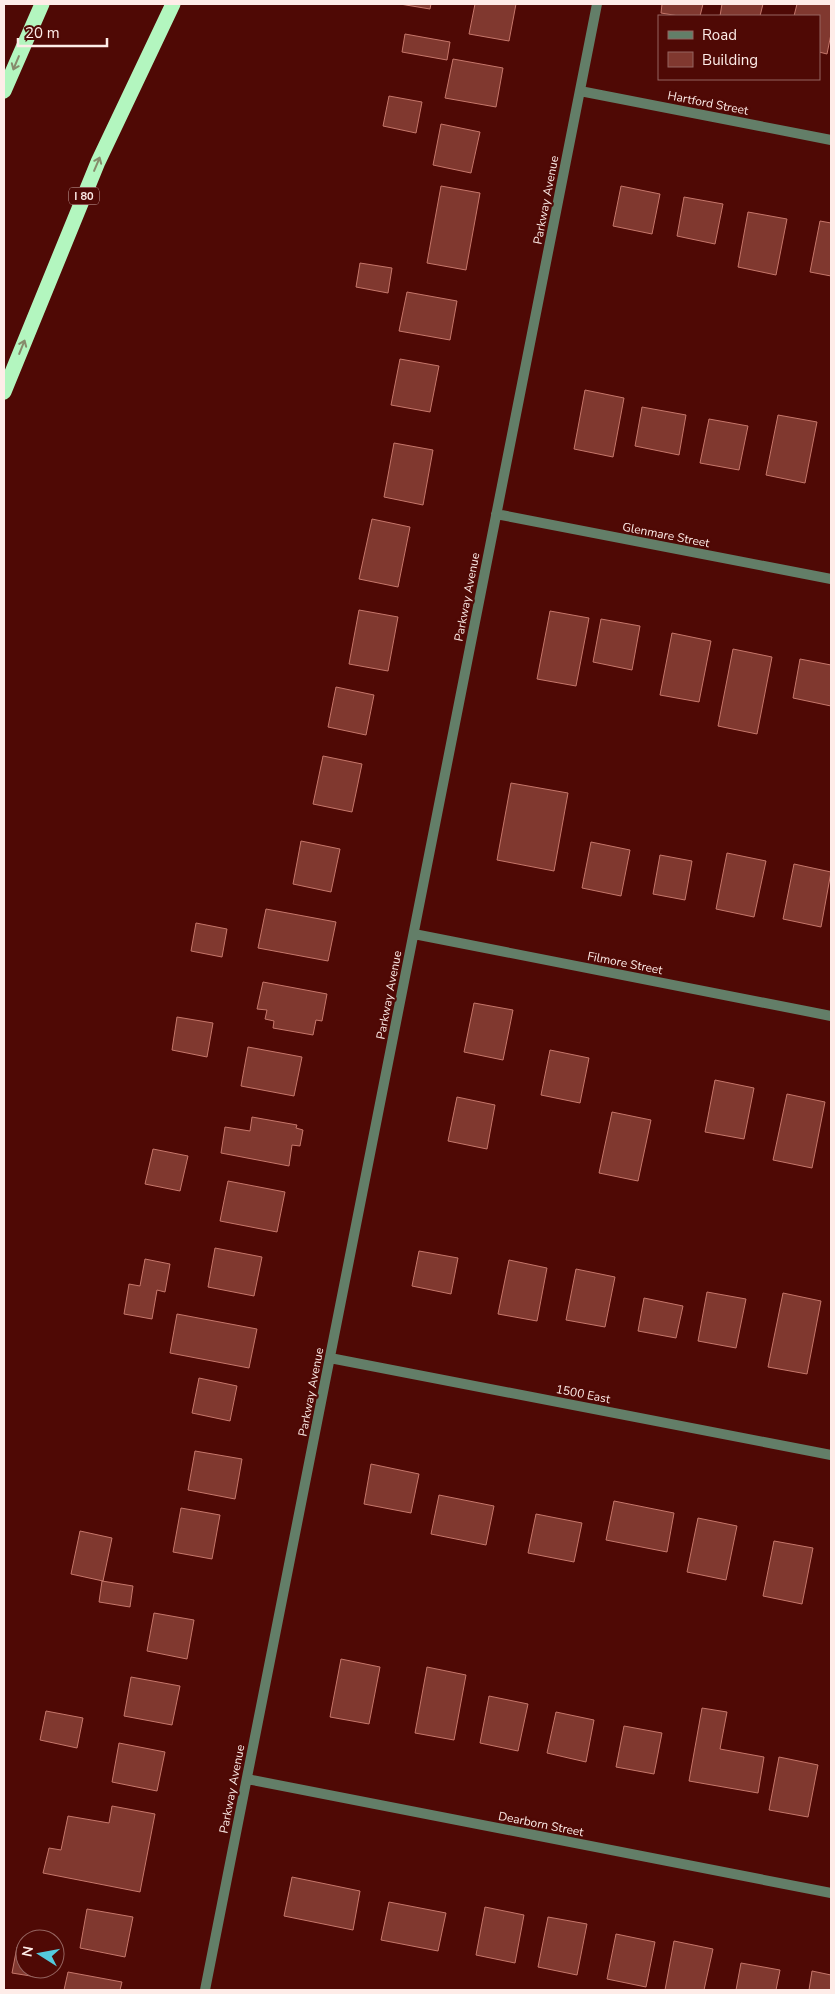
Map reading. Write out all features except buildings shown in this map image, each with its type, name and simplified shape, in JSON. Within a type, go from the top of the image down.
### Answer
[{"type":"highway","points":[[4,91],[42,4]]},
{"type":"highway","name":"I 80","points":[[4,392],[98,162],[173,4]]},
{"type":"street","name":"Parkway Avenue","points":[[205,1990],[597,4]]},
{"type":"street","name":"Hartford Street","points":[[580,91],[831,140]]},
{"type":"street","name":"Glenmare Street","points":[[496,514],[831,579]]},
{"type":"street","name":"Filmore Street","points":[[414,934],[831,1016]]},
{"type":"street","name":"1500 East","points":[[330,1358],[831,1455]]},
{"type":"street","name":"Dearborn Street","points":[[247,1779],[831,1893]]}]
